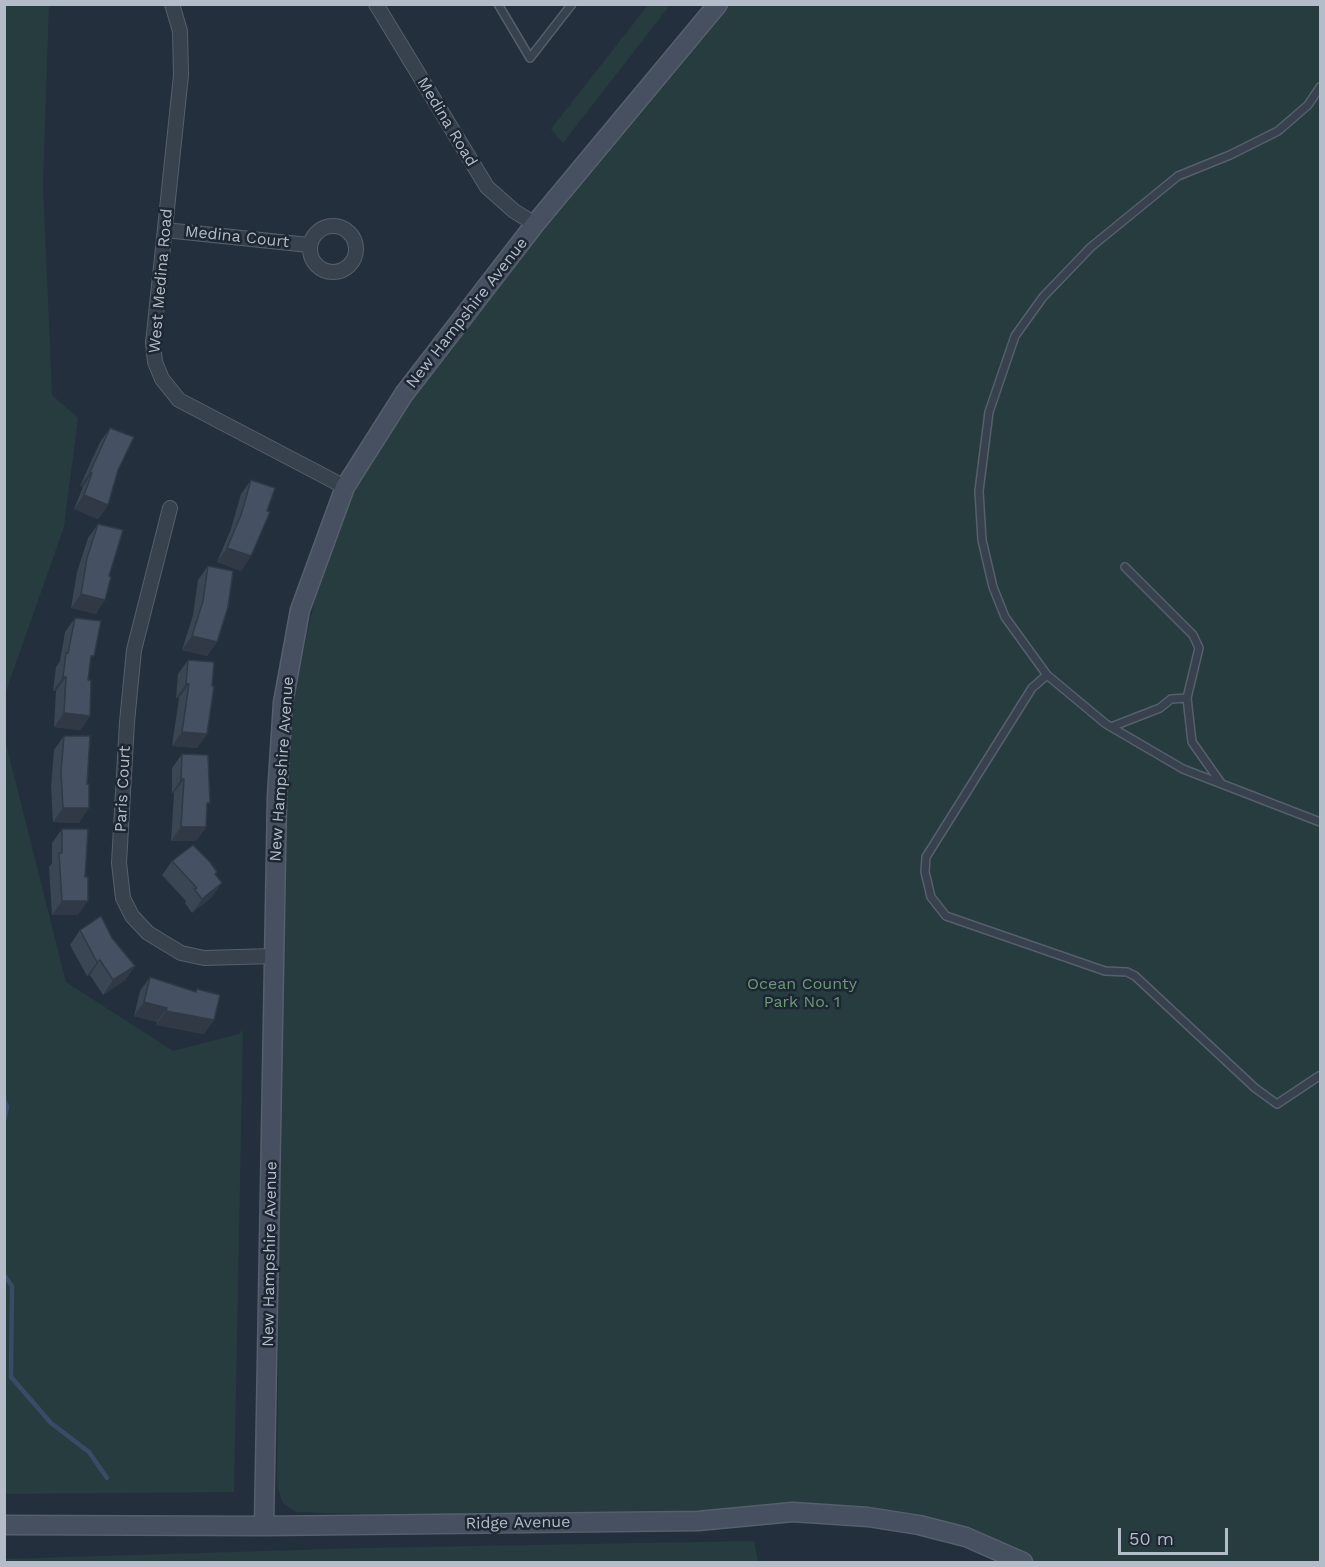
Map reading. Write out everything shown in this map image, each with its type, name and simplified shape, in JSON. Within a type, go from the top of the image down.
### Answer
[{"type":"main road","name":"New Hampshire Avenue","points":[[264,1526],[277,796],[288,668],[300,610],[345,487],[405,394],[536,224],[718,4]]},
{"type":"main road","name":"Ridge Avenue","points":[[4,1525],[264,1526],[698,1521],[793,1512],[868,1517],[919,1525],[966,1537],[1023,1563]]},
{"type":"street","name":"West Medina Road","points":[[172,4],[180,31],[181,75],[153,343],[155,362],[162,379],[179,400],[345,487]]},
{"type":"street","name":"Medina Road","points":[[376,4],[487,187],[514,211],[536,224]]},
{"type":"street","name":"Medina Court","points":[[165,230],[309,244]]},
{"type":"street","name":"Paris Court","points":[[170,508],[134,650],[127,722],[119,863],[123,898],[132,916],[148,933],[181,953],[204,958],[274,956]]},
{"type":"lane","points":[[498,4],[530,58],[572,4]]},
{"type":"lane","points":[[1320,87],[1308,105],[1278,131],[1230,156],[1178,176],[1091,247],[1043,297],[1015,336],[989,412],[979,491],[982,540],[993,587],[1005,617],[1047,675],[1111,728],[1183,769],[1320,822]]},
{"type":"lane","points":[[1125,567],[1193,635],[1199,648],[1187,698],[1192,742],[1221,783]]},
{"type":"lane","points":[[1047,675],[1032,688],[926,857],[925,872],[931,897],[946,916],[1106,970],[1127,972],[1135,976],[1260,1092],[1277,1104],[1320,1077]]},
{"type":"lane","points":[[1111,728],[1160,708],[1172,699],[1187,698]]},
{"type":"green space","points":[[5,4],[49,5],[43,184],[52,395],[78,418],[64,527],[5,694]]},
{"type":"green space","points":[[648,5],[670,5],[563,143],[551,129]]},
{"type":"green space","name":"Ocean County Park No. 1","points":[[718,5],[1320,5],[1320,1562],[1023,1562],[868,1517],[698,1521],[323,1513],[296,1512],[283,1503],[277,1486],[284,798],[291,705],[333,518],[368,447]]},
{"type":"green space","points":[[5,740],[66,982],[173,1051],[239,1034],[243,1030],[234,1492],[5,1494]]},
{"type":"green space","points":[[754,1541],[758,1562],[4,1562],[5,1559],[363,1548]]},
{"type":"building","points":[[110,428],[134,437],[118,470],[108,505],[84,495],[92,473],[90,472]]},
{"type":"building","points":[[251,480],[275,488],[267,511],[270,512],[251,556],[227,548],[241,515]]},
{"type":"building","points":[[98,524],[123,530],[109,576],[111,577],[105,600],[81,594],[87,558]]},
{"type":"building","points":[[208,566],[233,571],[228,607],[217,642],[192,636],[203,601]]},
{"type":"building","points":[[75,618],[101,621],[94,656],[91,656],[88,680],[91,680],[90,716],[64,713],[66,677],[63,677],[66,653],[68,653]]},
{"type":"building","points":[[188,660],[214,662],[212,686],[214,686],[207,734],[182,732],[189,684],[186,684]]},
{"type":"building","points":[[64,736],[90,736],[87,784],[89,784],[89,808],[63,808],[61,772]]},
{"type":"building","points":[[182,754],[208,755],[210,803],[207,803],[206,827],[181,827],[184,779],[181,779]]},
{"type":"building","points":[[62,829],[88,829],[85,877],[88,877],[88,901],[62,901],[59,853],[62,853]]},
{"type":"building","points":[[193,845],[210,862],[222,883],[202,899],[194,889],[197,888],[172,861]]},
{"type":"building","points":[[101,916],[112,938],[135,966],[113,980],[100,960],[97,962],[80,930]]},
{"type":"building","points":[[150,977],[196,992],[197,989],[220,995],[214,1020],[166,1011],[167,1008],[144,1002]]},
{"type":"waterway","points":[[4,1100],[7,1107],[4,1120]]},
{"type":"waterway","points":[[4,1275],[12,1286],[11,1377],[51,1423],[89,1452],[107,1478]]}]
